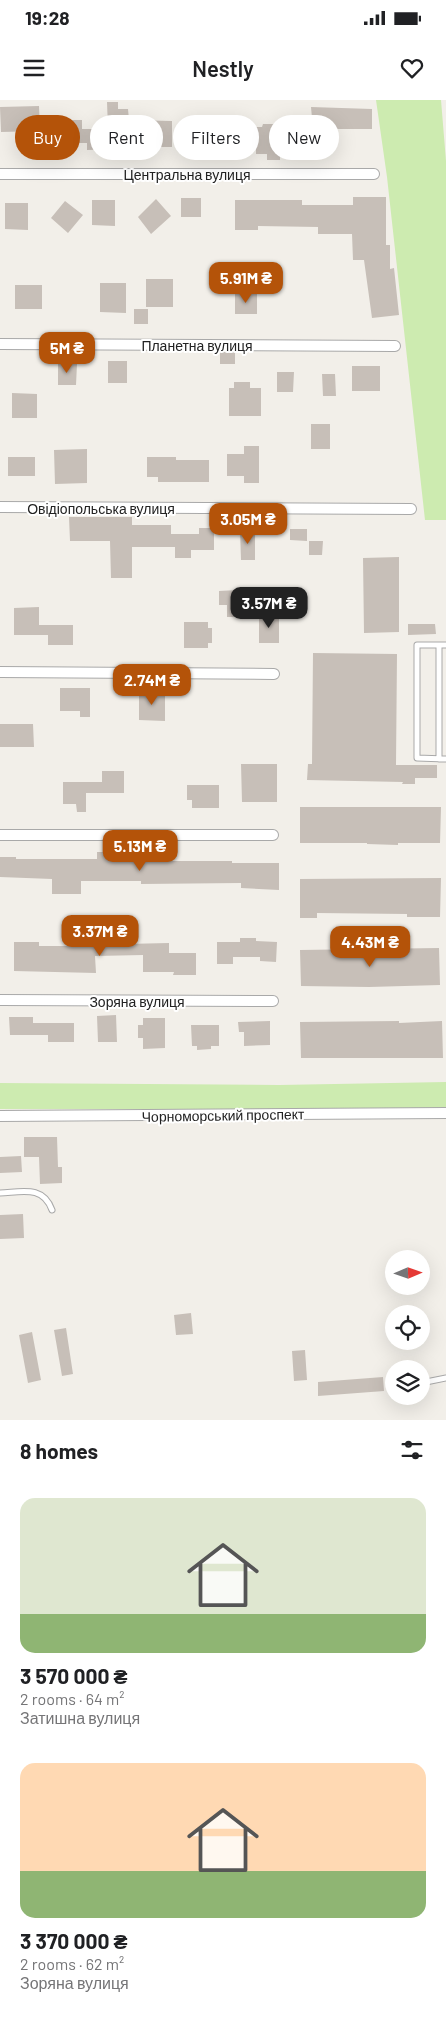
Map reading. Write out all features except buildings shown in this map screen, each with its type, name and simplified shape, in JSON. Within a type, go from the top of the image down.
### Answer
[{"type":"street","name":"Центральна вулиця","points":[[0,174],[374,174]]},
{"type":"street","name":"Планетна вулиця","points":[[0,344],[395,346]]},
{"type":"street","name":"Овідіопольська вулиця","points":[[0,507],[411,509]]},
{"type":"street","points":[[0,672],[274,674]]},
{"type":"street","points":[[0,835],[273,835]]},
{"type":"street","name":"Зоряна вулиця","points":[[0,1000],[273,1001]]},
{"type":"street","name":"Чорноморський проспект","points":[[0,1116],[446,1113]]},
{"type":"lane","points":[[446,645],[417,645],[417,758],[446,759]]},
{"type":"lane","points":[[439,645],[439,758]]},
{"type":"lane","points":[[0,1193],[38,1193],[49,1202],[52,1210]]},
{"type":"lane","points":[[430,1381],[446,1378]]},
{"type":"green space","points":[[376,100],[441,100],[446,161],[446,520],[425,520],[387,177]]},
{"type":"green space","points":[[446,1082],[446,1109],[0,1109],[0,1083],[279,1085]]}]
